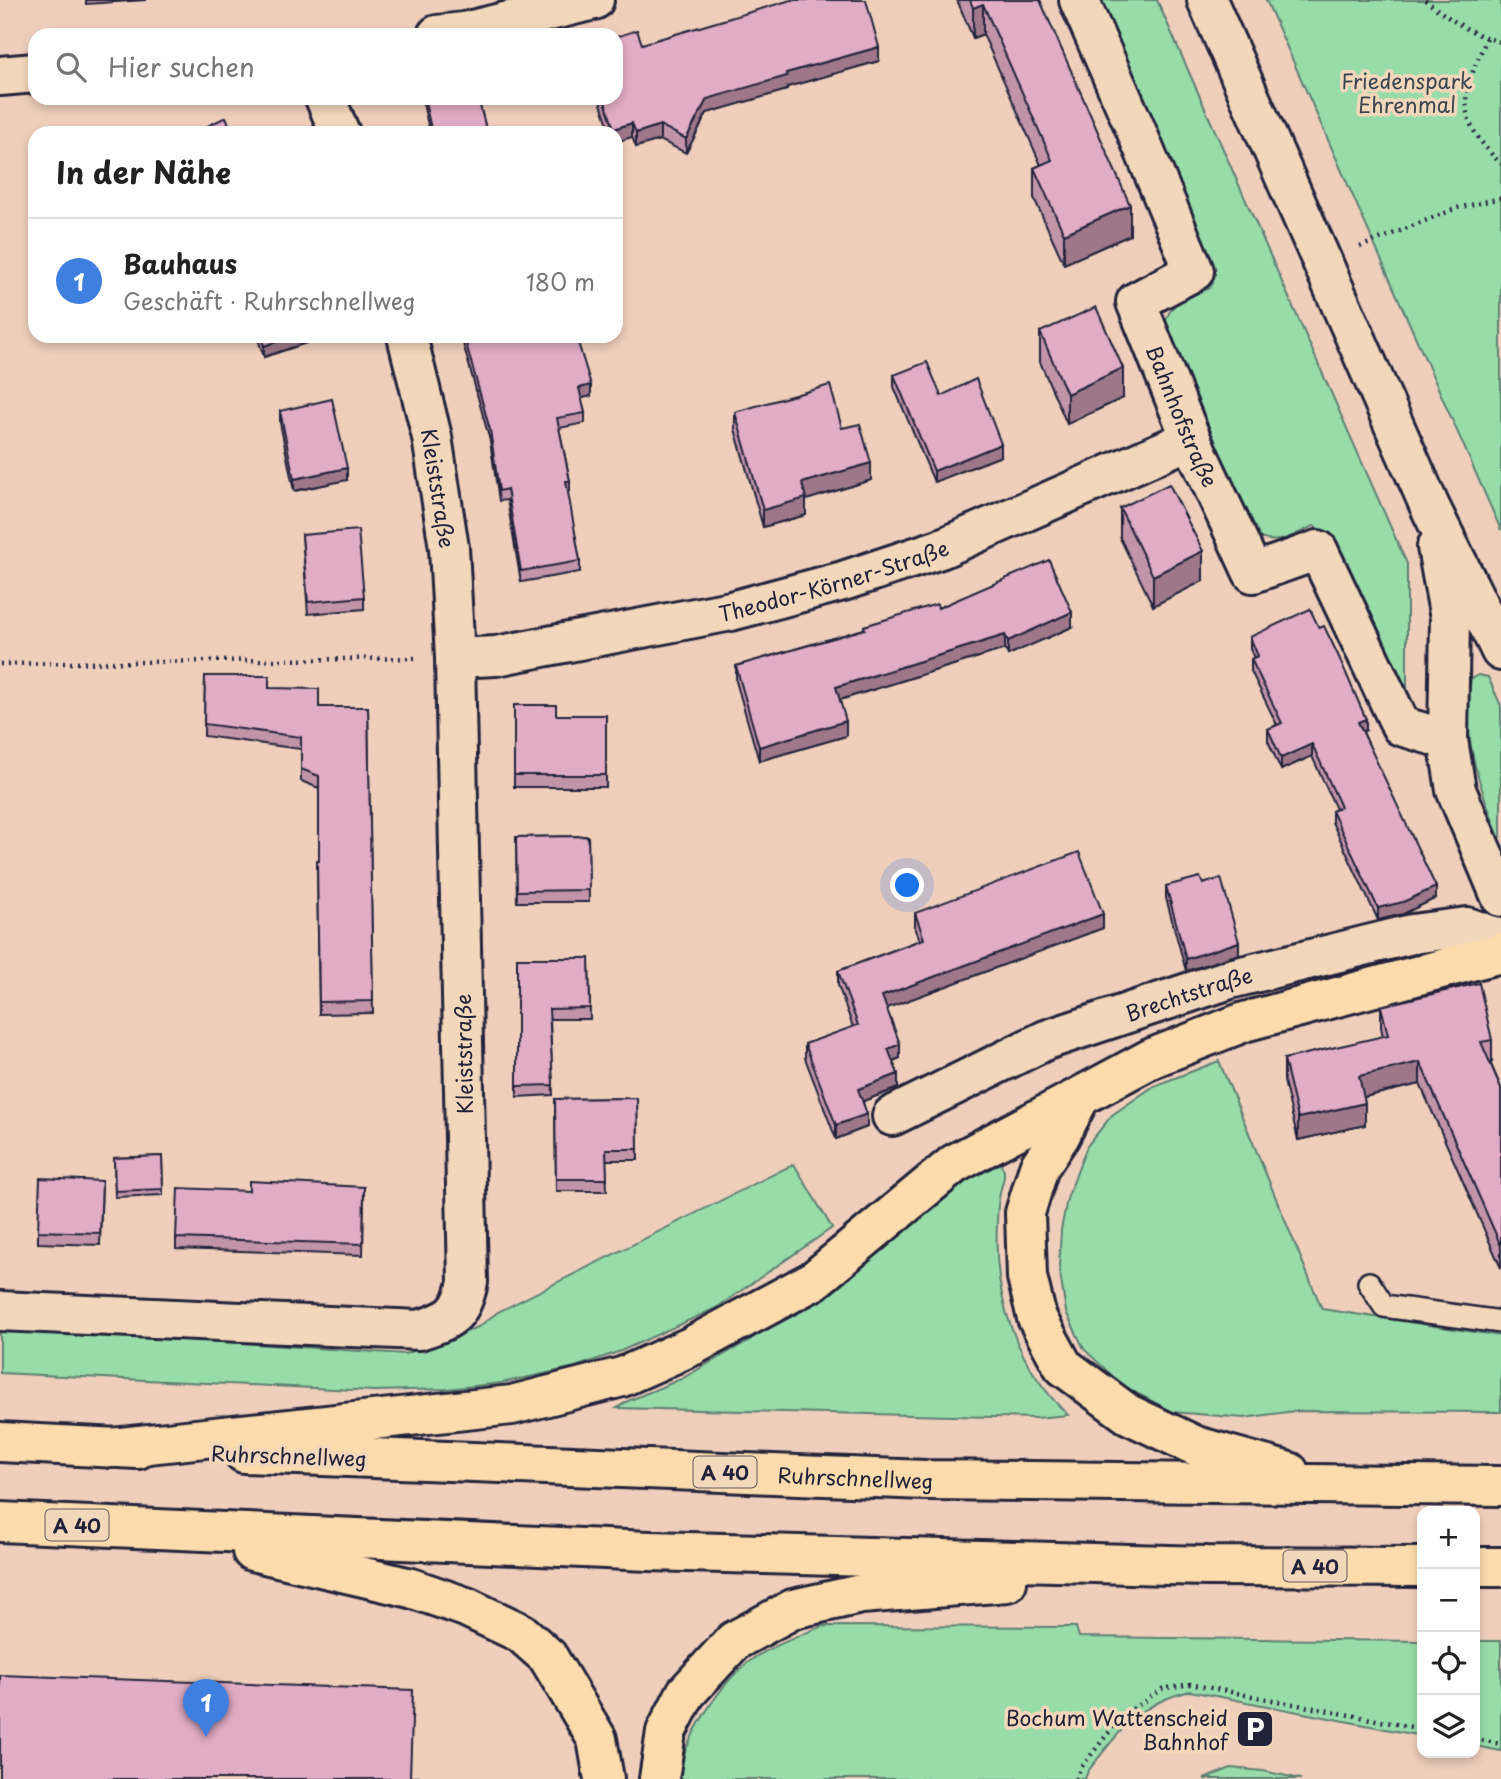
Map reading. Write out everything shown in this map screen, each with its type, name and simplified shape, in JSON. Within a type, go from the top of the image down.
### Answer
[{"type":"highway","points":[[111,1448],[512,1405],[622,1377],[692,1346],[813,1281],[954,1164],[1152,1058],[1244,1022],[1501,953]]},
{"type":"highway","points":[[1080,1097],[1060,1136],[1039,1167],[1025,1213],[1027,1277],[1037,1318],[1063,1366],[1128,1414],[1196,1446],[1338,1486]]},
{"type":"highway","name":"Ruhrschnellweg","points":[[0,1442],[926,1480],[1501,1486]]},
{"type":"highway","name":"A 40","points":[[0,1522],[649,1551],[1207,1566],[1417,1567]]},
{"type":"highway","points":[[154,1529],[411,1588],[466,1606],[521,1633],[548,1657],[597,1739],[604,1779]]},
{"type":"highway","points":[[659,1779],[666,1732],[692,1684],[734,1642],[793,1609],[861,1594],[1207,1566]]},
{"type":"highway","points":[[1480,1567],[1501,1567]]},
{"type":"street","points":[[480,28],[594,0]]},
{"type":"street","name":"Bahnhofstraße","points":[[1079,0],[1194,271],[1136,302],[1191,439],[1252,573],[1318,550],[1401,726],[1448,740]]},
{"type":"street","points":[[1207,0],[1430,507],[1501,651]]},
{"type":"street","points":[[0,76],[28,74]]},
{"type":"street","points":[[328,105],[337,126]]},
{"type":"street","name":"Kleiststraße","points":[[0,1311],[419,1330],[449,1320],[464,1302],[467,1268],[455,658],[449,548],[432,437],[409,343]]},
{"type":"street","name":"Theodor-Körner-Straße","points":[[455,658],[496,656],[731,611],[843,581],[940,549],[1191,439]]},
{"type":"street","points":[[1430,507],[1450,618],[1448,740],[1456,790],[1501,897]]},
{"type":"street","name":"Brechtstraße","points":[[892,1116],[1046,1040],[1230,979],[1412,934],[1466,927],[1501,939]]},
{"type":"lane","points":[[1369,1283],[1384,1306],[1501,1322]]},
{"type":"path","points":[[1425,0],[1462,26],[1501,42]]},
{"type":"path","points":[[1487,38],[1472,73],[1465,99],[1467,121],[1482,145],[1501,164]]},
{"type":"path","points":[[1323,261],[1457,208],[1501,198]]},
{"type":"path","points":[[0,664],[455,658]]},
{"type":"path","points":[[1076,1779],[1080,1769],[1121,1717],[1162,1689],[1190,1684],[1417,1728]]},
{"type":"path","points":[[1480,1740],[1501,1744]]},
{"type":"green space","points":[[1094,0],[1157,0],[1407,564],[1407,700],[1403,698],[1332,537],[1314,526],[1284,539],[1269,540],[1253,534],[1163,331],[1173,306],[1209,288],[1213,283],[1214,273]]},
{"type":"green space","name":"Friedenspark Ehrenmal","points":[[1266,0],[1501,0],[1501,530]]},
{"type":"green space","points":[[1478,675],[1488,677],[1501,706],[1499,837],[1479,780],[1470,740],[1468,700],[1471,679]]},
{"type":"green space","points":[[1219,1061],[1322,1309],[1501,1336],[1501,1412],[1295,1411],[1244,1418],[1173,1412],[1123,1386],[1084,1349],[1066,1312],[1059,1267],[1061,1230],[1067,1199],[1087,1146],[1112,1115],[1154,1086]]},
{"type":"green space","points":[[999,1162],[1004,1174],[998,1209],[997,1252],[1004,1304],[1022,1352],[1034,1374],[1068,1415],[1036,1418],[617,1408],[681,1379],[750,1340],[828,1287],[955,1188]]},
{"type":"green space","points":[[794,1164],[832,1228],[716,1308],[621,1351],[575,1367],[501,1383],[447,1389],[375,1391],[0,1373],[0,1327],[405,1354],[478,1327],[498,1312]]},
{"type":"green space","points":[[822,1626],[1076,1627],[1079,1637],[1417,1641],[1417,1735],[1190,1691],[1156,1703],[1131,1721],[1099,1757],[1085,1779],[677,1779],[687,1747],[717,1696],[754,1658]]},
{"type":"green space","points":[[1480,1641],[1501,1641],[1501,1751],[1480,1747]]},
{"type":"green space","points":[[1231,1768],[1263,1771],[1301,1779],[1204,1779]]},
{"type":"building","points":[[791,0],[866,0],[879,47],[707,99],[686,139],[660,125],[636,133],[632,123],[613,126],[606,105],[623,105],[623,35],[637,30],[642,44]]},
{"type":"building","points":[[970,0],[1040,0],[1130,205],[1064,234],[1034,168],[1052,160],[983,4],[973,8]]},
{"type":"building","points":[[426,105],[480,105],[485,126],[430,126]]},
{"type":"building","points":[[226,117],[230,126],[207,126]]},
{"type":"building","points":[[1096,307],[1123,368],[1067,394],[1040,332]]},
{"type":"building","points":[[466,343],[578,343],[591,385],[579,388],[585,413],[557,418],[570,481],[566,481],[580,561],[521,571],[507,489],[499,491],[490,430]]},
{"type":"building","points":[[927,362],[941,396],[976,379],[1001,444],[934,471],[894,375]]},
{"type":"building","points":[[830,385],[842,428],[860,424],[871,463],[802,483],[806,498],[763,510],[735,412]]},
{"type":"building","points":[[332,399],[347,468],[294,479],[280,411]]},
{"type":"building","points":[[1169,484],[1203,551],[1153,576],[1120,508]]},
{"type":"building","points":[[358,530],[364,597],[308,602],[302,535]]},
{"type":"building","points":[[1049,560],[1072,612],[1008,641],[1005,635],[836,687],[846,721],[759,747],[736,666],[865,629],[864,626],[937,604],[938,608]]},
{"type":"building","points":[[1310,609],[1319,628],[1324,626],[1338,655],[1366,719],[1358,722],[1436,887],[1403,902],[1378,908],[1332,811],[1341,807],[1312,744],[1281,758],[1268,729],[1282,723],[1251,659],[1258,656],[1250,637]]},
{"type":"building","points":[[205,676],[269,676],[269,688],[319,689],[319,707],[368,707],[373,1001],[319,1002],[319,776],[301,769],[301,737],[204,724]]},
{"type":"building","points":[[514,705],[556,705],[556,715],[606,715],[606,775],[514,775]]},
{"type":"building","points":[[588,836],[589,890],[517,891],[516,837]]},
{"type":"building","points":[[1079,852],[1103,914],[882,996],[900,1044],[888,1049],[898,1074],[858,1089],[867,1114],[836,1125],[805,1044],[858,1025],[838,971],[924,939],[915,913]]},
{"type":"building","points":[[1200,877],[1203,884],[1221,878],[1239,942],[1186,959],[1166,886]]},
{"type":"building","points":[[517,958],[589,958],[590,1008],[549,1009],[553,1085],[517,1086]]},
{"type":"building","points":[[1479,983],[1492,1040],[1481,1042],[1501,1088],[1501,1246],[1420,1062],[1359,1076],[1365,1103],[1298,1118],[1284,1059],[1388,1035],[1381,1006]]},
{"type":"building","points":[[637,1098],[638,1149],[606,1149],[607,1179],[556,1179],[555,1099]]},
{"type":"building","points":[[162,1156],[163,1189],[115,1191],[114,1158]]},
{"type":"building","points":[[40,1178],[102,1181],[100,1233],[38,1231]]},
{"type":"building","points":[[249,1181],[364,1187],[363,1244],[176,1238],[178,1188],[249,1191]]},
{"type":"building","points":[[0,1675],[413,1690],[410,1777],[428,1779],[0,1779]]},
{"type":"place","name":"Bochum Wattenscheid Bahnhof","points":[[1255,1729]]},
{"type":"place","name":"Bauhaus","points":[[206,1737]]}]
